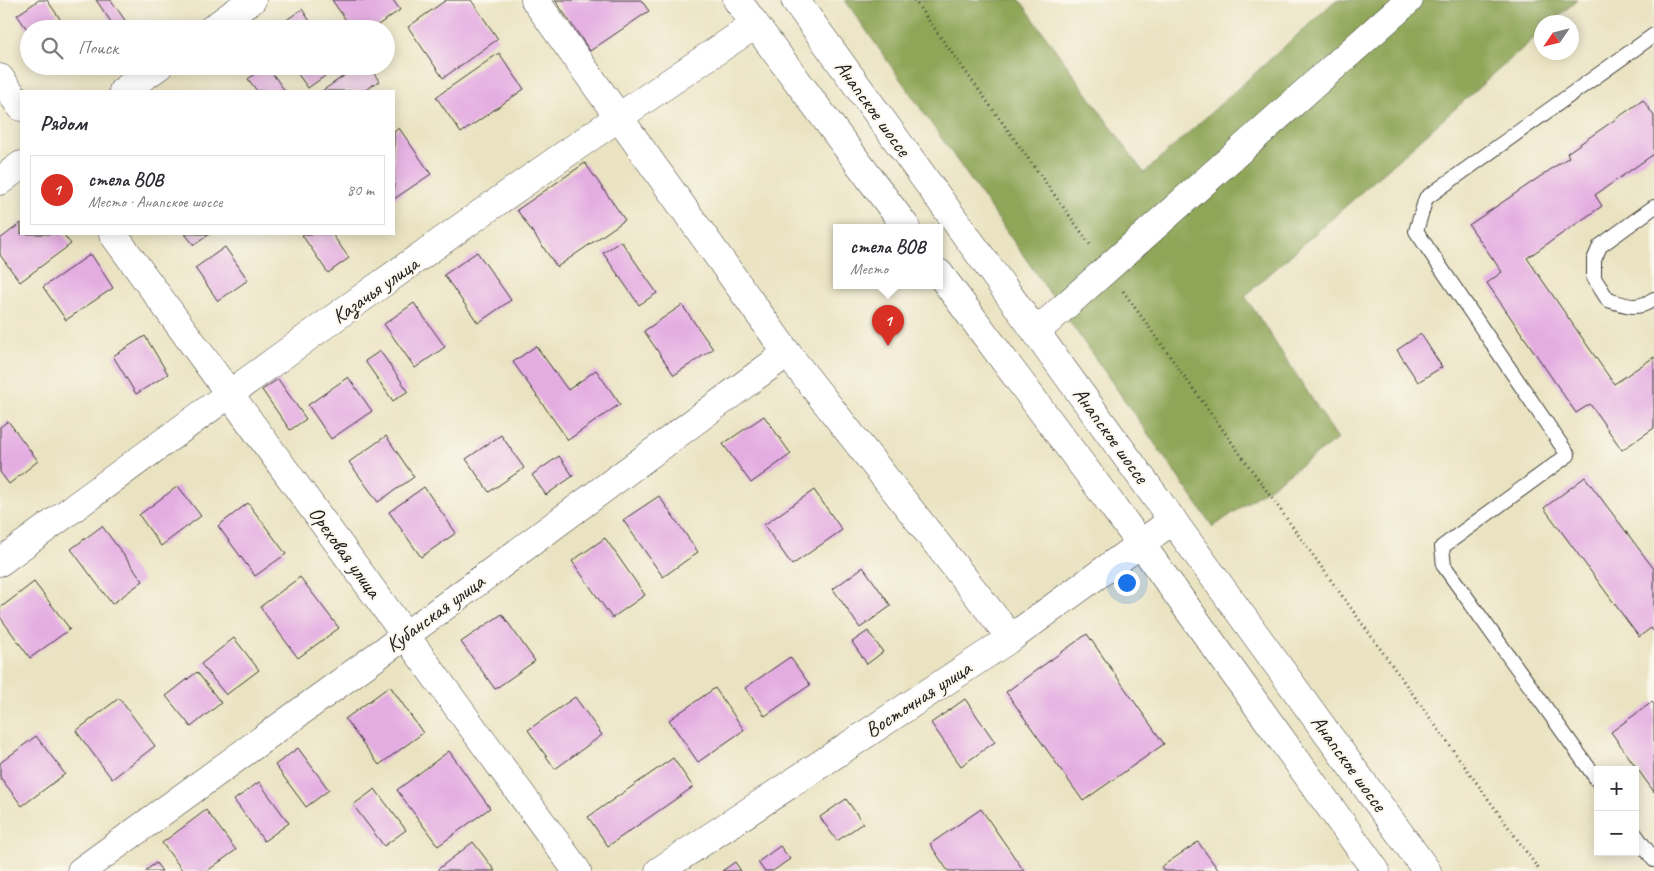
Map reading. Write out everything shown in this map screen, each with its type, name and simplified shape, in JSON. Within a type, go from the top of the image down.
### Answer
[{"type":"street","points":[[224,20],[252,0]]},
{"type":"street","points":[[535,0],[787,353],[1011,638]]},
{"type":"street","name":"Анапское шоссе","points":[[737,0],[904,224]]},
{"type":"street","name":"Анапское шоссе","points":[[795,0],[1427,871]]},
{"type":"street","points":[[1036,332],[1409,0]]},
{"type":"street","name":"Казачья улица","points":[[0,562],[229,393],[619,116],[755,25]]},
{"type":"street","points":[[124,90],[146,75]]},
{"type":"street","points":[[0,78],[20,106]]},
{"type":"street","points":[[0,181],[20,166]]},
{"type":"street","name":"Ореховая улица","points":[[114,235],[577,871]]},
{"type":"street","name":"Анапское шоссе","points":[[943,277],[1141,544],[1376,871]]},
{"type":"street","name":"Кубанская улица","points":[[81,871],[406,635],[787,353]]},
{"type":"street","name":"Восточная улица","points":[[659,871],[1011,638],[1173,520]]},
{"type":"lane","points":[[1594,776],[1444,566],[1442,547],[1568,455],[1416,231],[1426,198],[1654,35]]},
{"type":"lane","points":[[1654,207],[1600,246],[1594,260],[1594,278],[1608,300],[1634,307],[1646,304],[1654,299]]},
{"type":"lane","points":[[1639,839],[1654,860]]},
{"type":"path","points":[[914,0],[1540,871]]},
{"type":"green space","points":[[845,0],[1020,0],[1144,173],[1336,0],[1577,0],[1560,15],[1534,15],[1534,38],[1245,296],[1338,439],[1213,527]]},
{"type":"building","points":[[39,0],[47,0],[61,20],[21,20],[17,15]]},
{"type":"building","points":[[96,0],[111,0],[125,20],[110,20]]},
{"type":"building","points":[[332,0],[393,0],[400,10],[385,20],[346,20]]},
{"type":"building","points":[[446,0],[471,0],[498,39],[443,78],[408,27]]},
{"type":"building","points":[[555,0],[641,0],[649,11],[590,51]]},
{"type":"building","points":[[302,9],[309,20],[287,20]]},
{"type":"building","points":[[499,53],[524,89],[461,133],[436,97]]},
{"type":"building","points":[[254,75],[273,75],[284,90],[256,90],[248,79]]},
{"type":"building","points":[[299,75],[326,75],[308,88]]},
{"type":"building","points":[[345,75],[375,75],[379,81],[366,90],[323,90]]},
{"type":"building","points":[[1643,100],[1654,116],[1654,154],[1595,195],[1602,206],[1527,258],[1614,384],[1654,357],[1654,428],[1622,450],[1590,404],[1576,413],[1487,283],[1502,272],[1469,225],[1569,157],[1567,153]]},
{"type":"building","points":[[399,128],[431,174],[395,198],[395,131]]},
{"type":"building","points":[[585,163],[625,220],[557,267],[517,210]]},
{"type":"building","points":[[20,224],[20,235],[64,235],[71,244],[20,282],[0,255],[0,239]]},
{"type":"building","points":[[186,235],[209,235],[194,245]]},
{"type":"building","points":[[302,235],[333,235],[349,258],[328,273]]},
{"type":"building","points":[[621,241],[657,293],[639,305],[603,253]]},
{"type":"building","points":[[225,247],[248,280],[218,301],[195,268]]},
{"type":"building","points":[[477,252],[511,300],[478,323],[444,275]]},
{"type":"building","points":[[91,254],[113,288],[66,320],[43,287]]},
{"type":"building","points":[[414,303],[445,347],[415,368],[384,324]]},
{"type":"building","points":[[682,305],[713,349],[674,375],[644,331]]},
{"type":"building","points":[[1421,334],[1442,367],[1418,382],[1397,350]]},
{"type":"building","points":[[145,336],[168,374],[136,394],[113,356]]},
{"type":"building","points":[[536,346],[568,390],[596,370],[620,404],[568,440],[513,362]]},
{"type":"building","points":[[380,351],[408,391],[393,401],[365,361]]},
{"type":"building","points":[[348,377],[372,411],[331,439],[308,405]]},
{"type":"building","points":[[278,379],[306,419],[290,430],[262,390]]},
{"type":"building","points":[[764,416],[791,454],[751,483],[723,444]]},
{"type":"building","points":[[8,421],[38,461],[9,484],[0,472],[0,427]]},
{"type":"building","points":[[501,435],[524,468],[489,492],[466,459]]},
{"type":"building","points":[[386,436],[414,477],[378,502],[349,462]]},
{"type":"building","points":[[559,456],[573,476],[546,495],[532,475]]},
{"type":"building","points":[[1585,477],[1654,569],[1654,632],[1651,628],[1639,637],[1544,508]]},
{"type":"building","points":[[178,486],[201,516],[161,546],[139,515]]},
{"type":"building","points":[[424,487],[456,533],[421,557],[389,512]]},
{"type":"building","points":[[814,490],[842,530],[792,565],[764,525]]},
{"type":"building","points":[[659,496],[698,552],[663,577],[623,520]]},
{"type":"building","points":[[248,503],[286,554],[255,576],[218,526]]},
{"type":"building","points":[[102,526],[143,581],[112,604],[71,549]]},
{"type":"building","points":[[605,538],[645,595],[612,618],[572,561]]},
{"type":"building","points":[[863,567],[891,606],[860,628],[833,589]]},
{"type":"building","points":[[300,577],[339,628],[298,658],[260,607]]},
{"type":"building","points":[[34,582],[70,629],[30,658],[0,617],[0,608]]},
{"type":"building","points":[[502,614],[535,661],[495,689],[461,642]]},
{"type":"building","points":[[868,631],[883,652],[867,664],[852,642]]},
{"type":"building","points":[[1087,634],[1164,744],[1083,801],[1006,692]]},
{"type":"building","points":[[234,638],[259,670],[226,695],[201,664]]},
{"type":"building","points":[[790,657],[810,685],[765,716],[745,688]]},
{"type":"building","points":[[197,672],[221,703],[191,727],[166,696]]},
{"type":"building","points":[[390,686],[423,733],[379,765],[345,719]]},
{"type":"building","points":[[715,688],[744,730],[698,762],[669,720]]},
{"type":"building","points":[[575,697],[602,735],[555,769],[528,730]]},
{"type":"building","points":[[119,698],[155,746],[112,779],[76,731]]},
{"type":"building","points":[[965,699],[995,742],[961,766],[931,723]]},
{"type":"building","points":[[1652,702],[1654,704],[1654,792],[1639,771],[1639,766],[1635,766],[1611,732]]},
{"type":"building","points":[[36,736],[65,774],[22,806],[0,777],[0,763]]},
{"type":"building","points":[[298,748],[329,790],[306,807],[275,765]]},
{"type":"building","points":[[449,751],[490,808],[438,846],[397,790]]},
{"type":"building","points":[[673,758],[693,787],[608,846],[588,817]]},
{"type":"building","points":[[259,782],[289,823],[264,841],[234,800]]},
{"type":"building","points":[[375,789],[406,830],[384,846],[353,805]]},
{"type":"building","points":[[846,799],[863,823],[837,841],[820,817]]},
{"type":"building","points":[[981,809],[1024,871],[948,871],[930,844]]},
{"type":"building","points":[[206,810],[236,850],[207,871],[183,871],[162,843]]},
{"type":"building","points":[[473,842],[495,871],[439,871],[438,869]]},
{"type":"building","points":[[1198,842],[1219,871],[1164,871],[1161,867]]},
{"type":"building","points":[[780,846],[790,859],[773,871],[764,871],[758,862]]},
{"type":"building","points":[[735,862],[741,871],[722,871]]},
{"type":"building","points":[[156,863],[162,871],[145,871]]},
{"type":"place","name":"стела ВОВ","points":[[888,346]]}]
